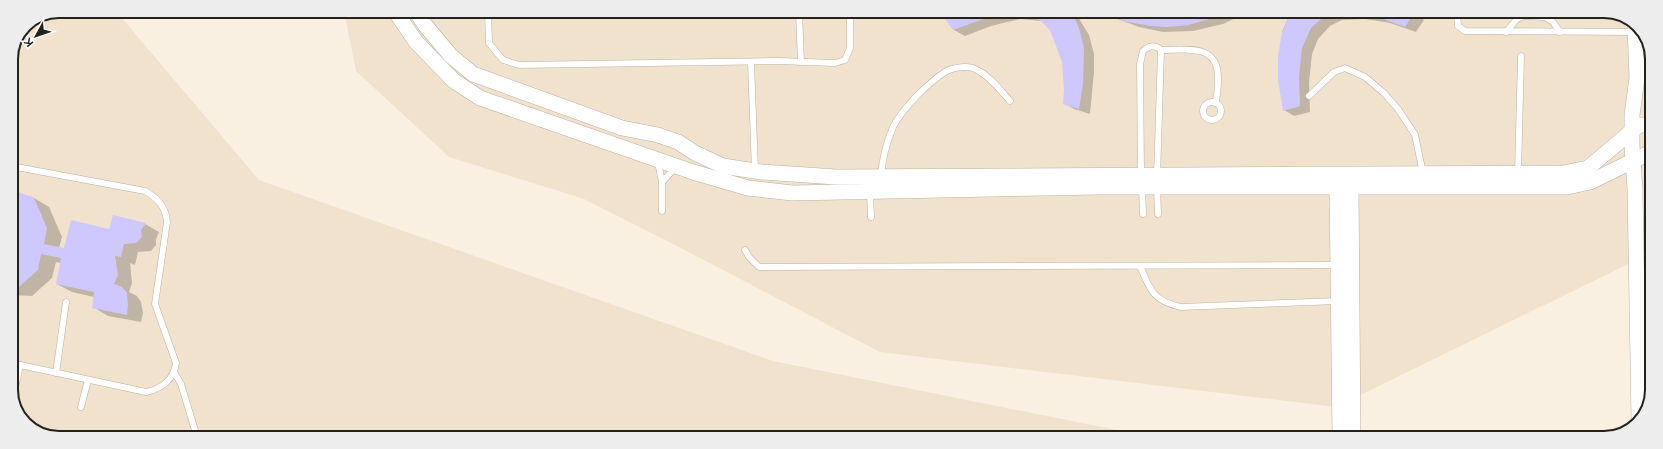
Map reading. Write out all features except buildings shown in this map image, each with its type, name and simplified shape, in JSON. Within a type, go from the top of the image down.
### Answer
[{"type":"street","points":[[399,18],[416,42],[454,81],[480,98],[657,160],[748,188],[792,193],[870,192],[1149,181],[1563,172],[1588,168],[1609,152],[1632,130],[1639,125],[1645,125]]},
{"type":"street","points":[[420,18],[451,56],[473,74],[622,128],[668,138],[723,166],[755,171],[836,177],[1149,181],[1344,187],[1567,187],[1590,182],[1645,156]]},
{"type":"street","points":[[1636,34],[1637,78],[1632,115],[1632,130],[1635,189],[1638,413]]},
{"type":"street","points":[[657,160],[661,144],[668,138]]},
{"type":"street","points":[[676,166],[683,156],[685,146]]},
{"type":"street","points":[[1344,187],[1338,265],[1345,301],[1353,431]]},
{"type":"street","points":[[1340,431],[1345,301],[1344,187]]},
{"type":"lane","points":[[488,18],[488,43],[503,60],[519,65],[751,62],[835,63],[845,60],[850,48],[850,18]]},
{"type":"lane","points":[[799,18],[801,62]]},
{"type":"lane","points":[[1457,18],[1458,26],[1462,30],[1560,32],[1631,28]]},
{"type":"lane","points":[[1506,32],[1517,18]]},
{"type":"lane","points":[[1547,18],[1553,22],[1560,32]]},
{"type":"lane","points":[[1158,214],[1149,181],[1140,64],[1143,51],[1150,46],[1157,46],[1161,50],[1199,50],[1211,57],[1215,61],[1218,72],[1218,95],[1215,103]]},
{"type":"lane","points":[[1143,214],[1149,181],[1161,50]]},
{"type":"lane","points":[[1518,173],[1521,56]]},
{"type":"lane","points":[[751,62],[755,171]]},
{"type":"lane","points":[[881,177],[883,154],[894,126],[914,98],[946,72],[958,67],[977,69],[1010,101]]},
{"type":"lane","points":[[1309,96],[1334,72],[1339,70],[1345,68],[1365,77],[1384,93],[1415,134],[1423,174]]},
{"type":"lane","points":[[657,160],[662,182],[662,211]]},
{"type":"lane","points":[[662,182],[676,166]]},
{"type":"lane","points":[[18,167],[145,191],[158,199],[165,211],[167,222],[155,304],[175,358],[174,372],[163,386],[146,392],[20,365],[18,374]]},
{"type":"lane","points":[[870,192],[871,217]]},
{"type":"lane","points":[[745,250],[749,258],[759,267],[1338,265]]},
{"type":"lane","points":[[1140,266],[1149,288],[1158,298],[1167,304],[1181,307],[1345,301]]},
{"type":"lane","points":[[56,373],[66,302]]},
{"type":"lane","points":[[174,372],[182,384],[195,431]]},
{"type":"lane","points":[[81,407],[88,380]]},
{"type":"shaded area","points":[[122,18],[259,180],[773,361],[1122,431],[54,431],[43,428],[32,421],[25,413],[19,400],[18,392],[18,59],[21,43],[30,30],[36,25],[51,19]]},
{"type":"shaded area","points":[[345,18],[1609,18],[1620,21],[1631,28],[1642,43],[1645,57],[1645,256],[1336,407],[880,352],[584,199],[449,157],[356,71]]}]
